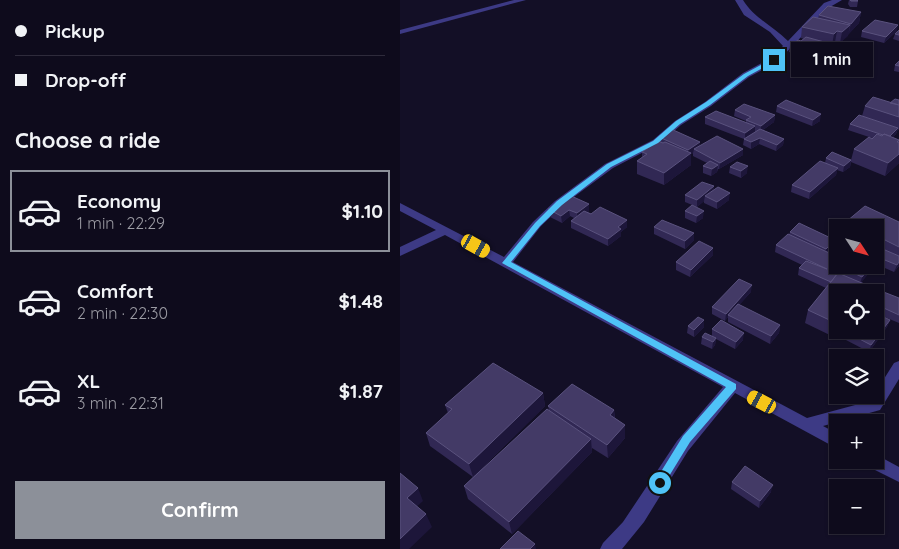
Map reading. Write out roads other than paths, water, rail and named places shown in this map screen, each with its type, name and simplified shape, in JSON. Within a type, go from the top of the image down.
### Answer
[{"type":"street","points":[[400,32],[522,0]]},
{"type":"street","points":[[739,0],[747,13],[773,30],[788,46]]},
{"type":"street","points":[[506,263],[537,224],[559,203],[609,166],[656,142],[678,122],[708,104],[746,75],[774,60],[827,5],[838,0]]},
{"type":"street","points":[[400,206],[829,437]]},
{"type":"street","points":[[400,252],[445,230]]},
{"type":"street","points":[[805,425],[876,406],[899,367]]},
{"type":"street","points":[[609,549],[621,539],[638,518],[687,439],[732,386]]},
{"type":"street","points":[[884,467],[899,475]]}]
